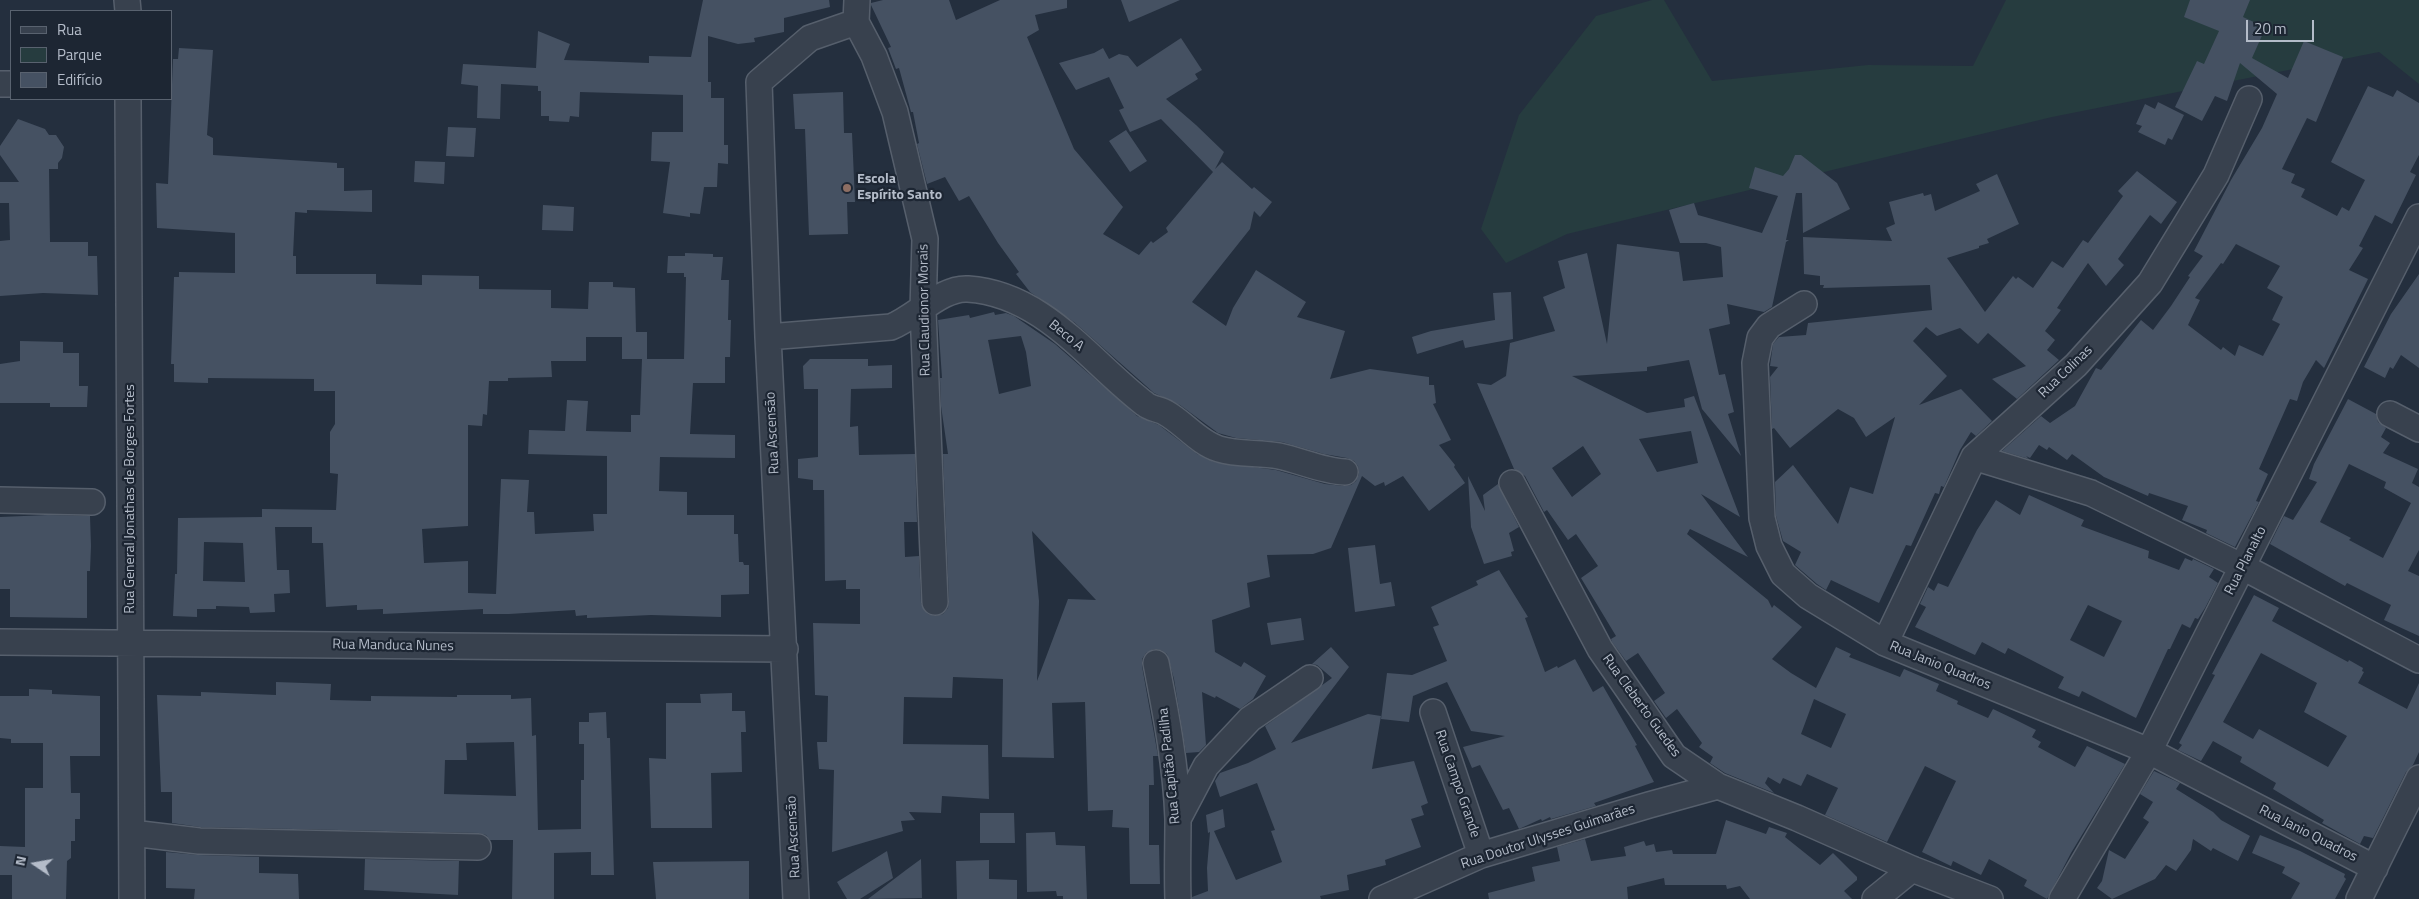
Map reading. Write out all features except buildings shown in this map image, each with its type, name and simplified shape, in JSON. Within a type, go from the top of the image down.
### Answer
[{"type":"street","name":"Rua Claudionor Morais","points":[[856,11],[895,112],[925,239],[923,310],[935,602]]},
{"type":"street","name":"Rua Ascensão","points":[[796,899],[768,338],[759,82],[810,38],[856,11]]},
{"type":"street","name":"Rua Colinas","points":[[1885,643],[1974,457],[2076,364],[2150,283],[2216,174],[2249,99]]},
{"type":"street","name":"Rua General Jonathas de Borges Fortes","points":[[128,100],[132,899]]},
{"type":"street","name":"Rua Planalto","points":[[2062,899],[2149,751],[2419,217]]},
{"type":"street","name":"Beco A","points":[[768,338],[891,327],[905,322],[948,292],[967,289],[996,295],[1026,305],[1065,334],[1147,406],[1166,412],[1218,449],[1279,456],[1333,471],[1345,472]]},
{"type":"street","name":"Rua Janio Quadros","points":[[1804,304],[1769,326],[1760,338],[1755,363],[1762,518],[1769,546],[1783,574],[1808,596],[1885,643],[2149,751],[2375,868]]},
{"type":"street","points":[[2390,414],[2419,429]]},
{"type":"street","points":[[1974,457],[2091,493],[2243,568],[2419,660]]},
{"type":"street","name":"Rua Cleberto Guedes","points":[[1512,483],[1600,649],[1674,756],[1718,786],[1797,818],[1912,869],[1990,899]]},
{"type":"street","points":[[0,500],[92,502]]},
{"type":"street","name":"Rua Manduca Nunes","points":[[0,642],[785,649]]},
{"type":"street","name":"Rua Capitão Padilha","points":[[1156,663],[1170,738],[1178,819],[1176,856],[1178,899]]},
{"type":"street","points":[[1178,819],[1206,766],[1250,719],[1310,678]]},
{"type":"street","name":"Rua Campo Grande","points":[[1433,712],[1481,855]]},
{"type":"street","points":[[2359,899],[2419,778]]},
{"type":"street","name":"Rua Doutor Ulysses Guimarães","points":[[1382,899],[1481,855],[1718,786]]},
{"type":"street","points":[[132,833],[199,841],[478,847]]},
{"type":"street","points":[[1875,899],[1912,869]]},
{"type":"green space","points":[[1652,0],[1664,0],[1712,81],[1868,65],[1973,66],[2006,0],[2419,0],[2419,84],[2379,52],[2052,117],[1567,234],[1506,263],[1481,229],[1519,115],[1596,16]]},
{"type":"place","name":"Escola Espírito Santo","points":[[847,188]]}]
